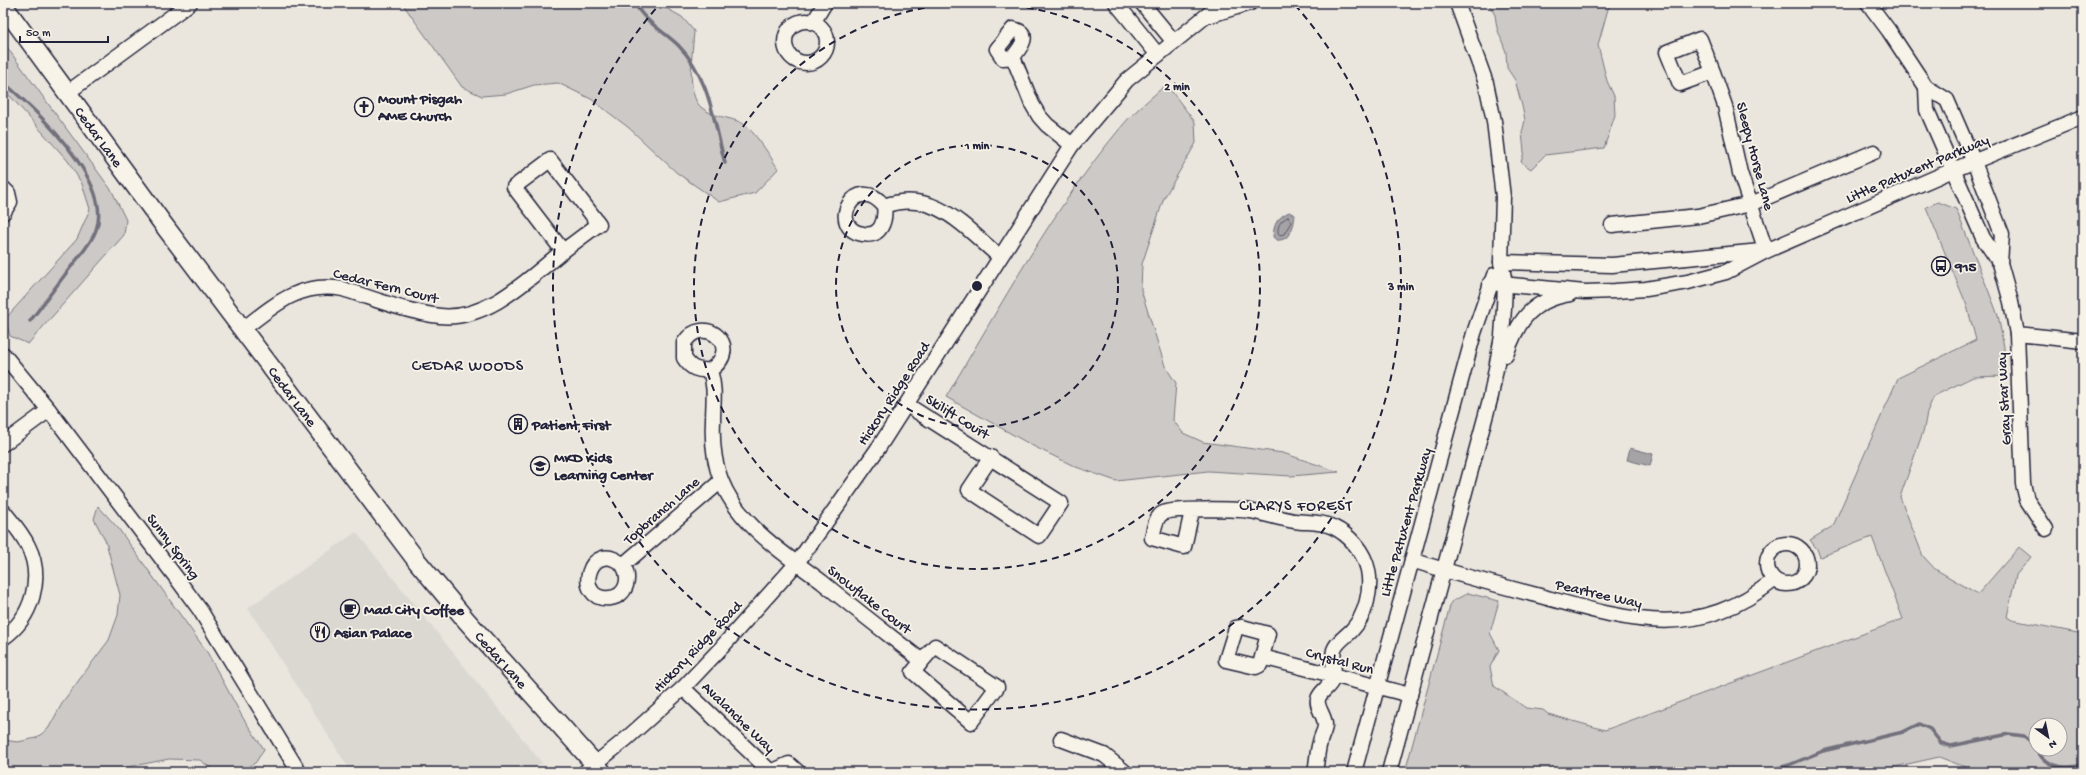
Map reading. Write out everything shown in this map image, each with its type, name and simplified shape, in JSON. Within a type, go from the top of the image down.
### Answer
[{"type":"main road","name":"Cedar Lane","points":[[3,5],[242,330],[417,561],[594,769]]},
{"type":"street","points":[[67,93],[190,3]]},
{"type":"street","points":[[813,22],[825,3]]},
{"type":"street","points":[[1116,3],[1158,55]]},
{"type":"street","points":[[1142,3],[1174,42]]},
{"type":"street","name":"Hickory Ridge Road","points":[[594,769],[683,688],[797,563],[834,513],[907,405],[1072,145],[1127,80],[1222,3]]},
{"type":"street","name":"Hickory Ridge Road","points":[[1207,16],[1250,3]]},
{"type":"street","name":"Little Patuxent Parkway","points":[[1388,772],[1445,571],[1491,396],[1502,336],[1505,283],[1501,262],[1503,197],[1494,121],[1486,83],[1457,3]]},
{"type":"street","points":[[1868,3],[1889,31],[1926,87]]},
{"type":"street","points":[[1013,57],[1032,104],[1039,116],[1046,125],[1072,145]]},
{"type":"street","name":"Sleepy Horse Lane","points":[[1713,72],[1726,106],[1739,167],[1766,251]]},
{"type":"street","name":"Gray Star Way","points":[[1926,87],[1947,100],[1974,162],[2002,234],[2000,263]]},
{"type":"street","name":"Gray Star Way","points":[[1926,87],[1927,110],[1983,238],[2000,263],[2011,302],[2017,334],[2023,484],[2027,500],[2046,529]]},
{"type":"street","name":"Little Patuxent Parkway","points":[[1490,282],[1585,292],[1646,289],[1688,282],[1726,272],[1766,251],[1953,170],[2083,118]]},
{"type":"street","points":[[1612,224],[1698,216],[1751,204],[1874,152]]},
{"type":"street","name":"Cedar Fern Court","points":[[242,330],[288,297],[303,290],[323,288],[343,290],[441,316],[467,314],[480,310],[511,292],[599,224],[550,160],[514,187],[563,251]]},
{"type":"street","points":[[3,188],[8,193],[10,202],[3,213]]},
{"type":"street","points":[[884,206],[899,200],[927,203],[952,217],[1000,257]]},
{"type":"street","name":"Little Patuxent Parkway","points":[[1501,262],[1612,265],[1766,251]]},
{"type":"street","name":"Little Patuxent Parkway","points":[[1354,772],[1490,282],[1501,262]]},
{"type":"street","points":[[1491,396],[1512,337],[1526,315],[1543,302],[1555,296],[1585,292]]},
{"type":"street","points":[[2017,334],[2083,341]]},
{"type":"street","name":"Sunny Spring","points":[[3,354],[49,410],[200,610],[299,772]]},
{"type":"street","name":"Snowflake Court","points":[[710,370],[714,383],[715,401],[713,440],[721,481],[736,507],[747,521],[797,563],[922,661]]},
{"type":"street","name":"Skilift Court","points":[[907,405],[991,457],[1061,503],[1039,536],[969,490],[991,457]]},
{"type":"street","points":[[3,444],[49,410]]},
{"type":"street","name":"Topbranch Lane","points":[[623,565],[721,481]]},
{"type":"street","points":[[3,510],[28,545],[35,570],[35,584],[29,607],[18,625],[3,638]]},
{"type":"street","points":[[1192,511],[1238,510],[1296,521],[1323,523],[1334,527],[1356,544],[1363,556],[1368,570],[1368,596],[1360,620],[1336,645],[1331,682],[1318,698],[1318,704],[1325,725],[1320,742],[1315,772]]},
{"type":"street","name":"Peartree Way","points":[[1412,560],[1445,571],[1613,616],[1658,622],[1681,621],[1707,616],[1758,593],[1774,580]]},
{"type":"street","points":[[935,646],[998,687],[971,722],[913,672],[922,661],[935,646]]},
{"type":"street","name":"Crystal Run","points":[[1262,657],[1377,688],[1410,695]]},
{"type":"street","name":"Avalanche Way","points":[[683,688],[771,772],[789,764],[798,772]]},
{"type":"street","points":[[1061,739],[1093,749],[1117,769]]},
{"type":"shaded area","points":[[402,3],[657,3],[682,17],[694,31],[691,72],[693,93],[697,102],[706,111],[737,121],[747,126],[762,144],[778,169],[755,193],[719,202],[677,173],[629,128],[591,99],[558,83],[534,85],[506,94],[482,96],[462,87]]},
{"type":"shaded area","points":[[1488,3],[1613,3],[1608,9],[1598,45],[1607,81],[1614,96],[1615,115],[1604,148],[1545,155],[1531,169],[1521,162],[1524,152],[1522,133],[1525,120],[1515,80],[1507,68],[1506,52],[1497,28],[1495,15]]},
{"type":"shaded area","points":[[3,42],[112,191],[126,220],[124,235],[28,344],[10,336],[5,319],[77,239],[90,209],[82,184],[68,161],[11,97],[3,91]]},
{"type":"shaded area","points":[[1166,84],[1195,122],[1196,143],[1164,198],[1142,264],[1141,290],[1165,366],[1176,383],[1173,420],[1183,433],[1203,442],[1283,453],[1339,472],[1291,476],[1208,471],[1116,481],[1076,467],[1033,446],[946,397],[1029,257],[1097,157],[1127,120]]},
{"type":"shaded area","points":[[1938,202],[1956,209],[1998,315],[2004,347],[2005,376],[1973,377],[1934,396],[1927,412],[1924,429],[1900,497],[1923,556],[1935,569],[1978,594],[2019,547],[2031,557],[2016,575],[2007,617],[2012,620],[2083,634],[2083,772],[1978,772],[1939,757],[1872,772],[1405,772],[1451,602],[1468,593],[1499,601],[1490,633],[1499,650],[1490,667],[1494,686],[1526,708],[1543,710],[1548,714],[1605,730],[1903,619],[1872,537],[1820,557],[1817,549],[1810,540],[1833,526],[1898,378],[1976,340],[1967,306],[1926,207]]},
{"type":"shaded area","points":[[98,506],[118,528],[207,652],[243,718],[264,749],[256,762],[242,772],[216,772],[200,760],[169,759],[123,768],[123,772],[3,772],[3,740],[18,742],[36,738],[48,729],[64,700],[109,640],[118,615],[120,595],[106,542],[94,519]]},
{"type":"shaded area","points":[[356,532],[542,763],[528,772],[351,772],[248,608]]},
{"type":"water","points":[[1289,212],[1295,215],[1294,224],[1288,236],[1281,240],[1276,240],[1273,237],[1275,225],[1282,216]]},
{"type":"water","points":[[1630,448],[1653,454],[1650,466],[1627,460]]},
{"type":"waterway","points":[[635,3],[649,21],[678,45],[689,58],[697,71],[704,86],[714,117],[725,163]]},
{"type":"waterway","points":[[3,82],[34,110],[69,148],[83,169],[94,191],[99,211],[96,230],[89,243],[30,321]]},
{"type":"waterway","points":[[1765,772],[1789,765],[1823,751],[1903,732],[1919,724],[1930,729],[1941,743],[1951,746],[2009,734],[2024,736],[2028,739]]},
{"type":"waterway","points":[[2042,757],[2050,764],[2056,766],[2069,767],[2083,765]]},
{"type":"place","name":"Mount Pisgah AME Church","points":[[364,107]]},
{"type":"place","name":"915","points":[[1941,266]]},
{"type":"place","name":"Patient First","points":[[518,424]]},
{"type":"place","name":"MKD Kids Learning Center","points":[[540,466]]},
{"type":"place","name":"Mad City Coffee","points":[[350,609]]},
{"type":"place","name":"Asian Palace","points":[[320,632]]},
{"type":"district","name":"CEDAR WOODS","points":[[468,364]]},
{"type":"district","name":"CLARYS FOREST","points":[[1296,504]]}]
